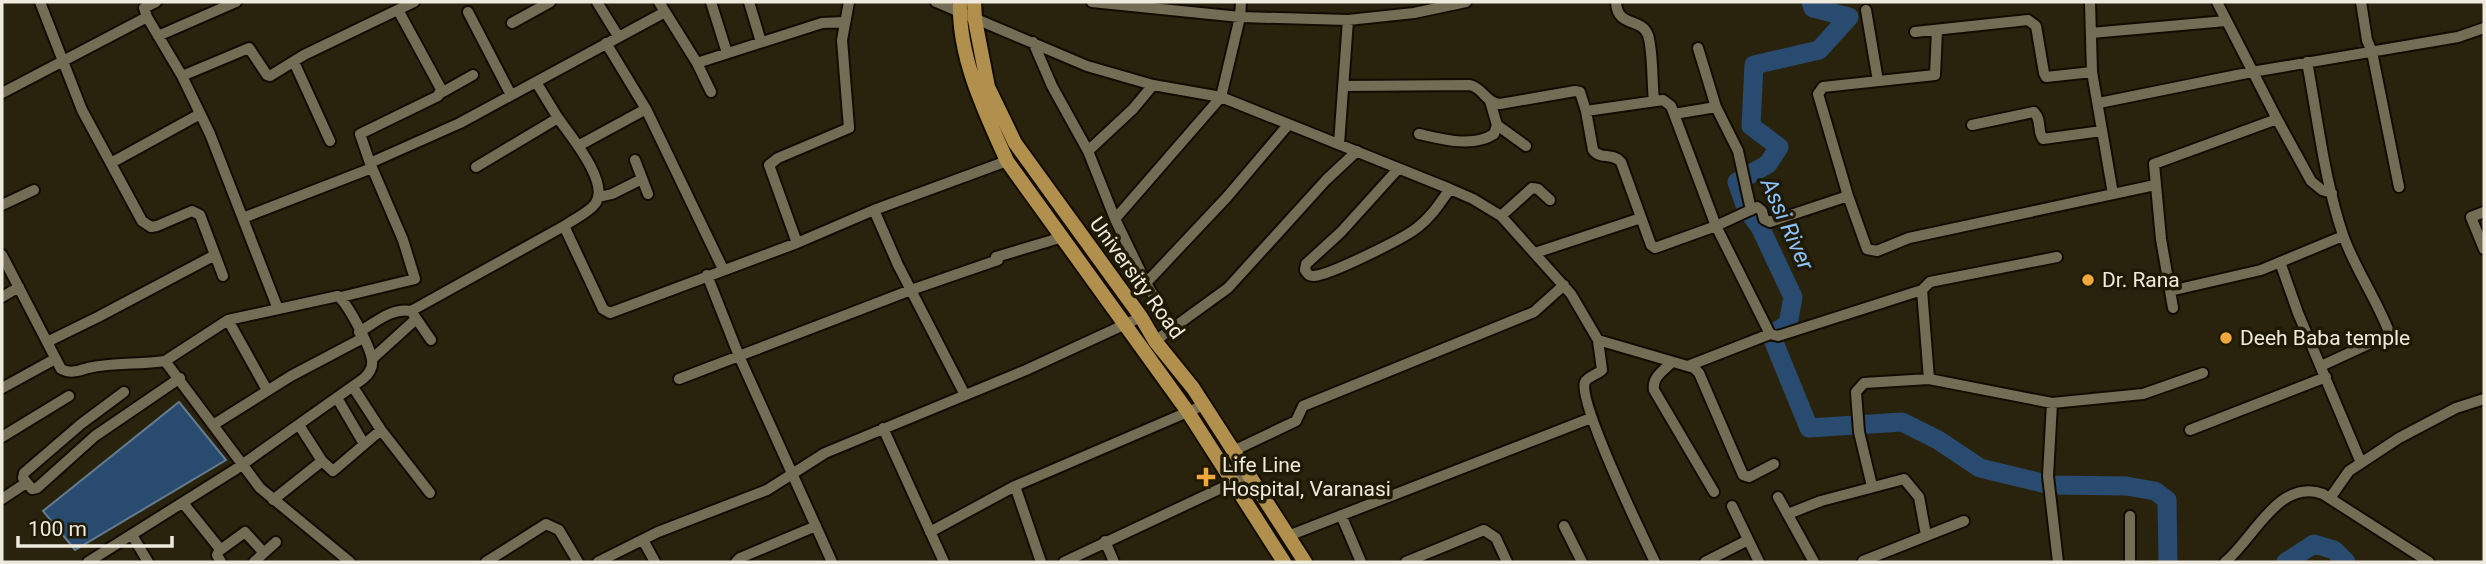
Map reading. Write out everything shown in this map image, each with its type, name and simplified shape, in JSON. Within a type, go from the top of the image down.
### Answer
[{"type":"main road","name":"University Road","points":[[974,2],[988,87],[1015,143],[1155,341],[1204,405],[1303,558]]},
{"type":"main road","points":[[960,7],[972,75],[1007,161],[1188,412],[1282,562]]},
{"type":"street","points":[[40,2],[82,110],[146,225],[157,226],[196,211],[200,215],[223,276]]},
{"type":"street","points":[[156,2],[144,8],[147,17],[182,76],[200,114],[278,309]]},
{"type":"street","points":[[158,36],[236,2]]},
{"type":"street","points":[[513,23],[550,2]]},
{"type":"street","points":[[597,2],[618,36]]},
{"type":"street","points":[[711,2],[727,53]]},
{"type":"street","points":[[749,2],[761,42]]},
{"type":"street","points":[[797,243],[769,165],[778,158],[849,128],[842,40],[849,2]]},
{"type":"street","points":[[936,2],[960,7],[975,20],[1087,66],[1153,85],[1221,97],[1450,189],[1501,216],[1564,285],[1598,340],[1602,370],[1584,385],[1591,418],[1655,562]]},
{"type":"street","points":[[1092,2],[1240,17],[1348,20],[1414,13],[1466,2]]},
{"type":"street","points":[[1115,219],[1221,97],[1240,17],[1241,2]]},
{"type":"street","points":[[1616,2],[1618,15],[1641,27],[1648,36],[1654,102]]},
{"type":"street","points":[[2090,2],[2092,72],[2113,194]]},
{"type":"street","points":[[2217,2],[2311,181],[2316,187],[2332,193]]},
{"type":"street","points":[[2361,2],[2399,187]]},
{"type":"street","points":[[182,76],[249,48],[267,75],[273,75],[405,5],[441,89],[440,93]]},
{"type":"street","points":[[243,218],[371,165],[460,122],[606,43],[662,7],[711,93]]},
{"type":"street","points":[[1866,10],[1878,81]]},
{"type":"street","points":[[468,12],[511,95]]},
{"type":"street","points":[[2,93],[147,17]]},
{"type":"street","points":[[1339,144],[1348,20]]},
{"type":"street","points":[[1915,32],[2028,20],[2036,26],[2046,77],[2092,72]]},
{"type":"street","points":[[2091,33],[2226,21]]},
{"type":"street","points":[[696,63],[822,23],[845,22]]},
{"type":"street","points":[[2099,103],[2252,72],[2458,37],[2484,28]]},
{"type":"street","points":[[1937,30],[1935,75],[1823,88],[1818,94],[1848,197],[1867,249],[1872,252],[1909,238],[2155,186]]},
{"type":"street","points":[[606,43],[646,109],[723,269]]},
{"type":"street","points":[[1033,43],[1052,86],[1088,151],[1115,219],[1146,283],[1173,330]]},
{"type":"street","points":[[1698,48],[1716,107],[1738,151],[1749,211]]},
{"type":"street","points":[[294,62],[330,141]]},
{"type":"street","points":[[2190,430],[2324,372],[2389,332],[2343,236],[2307,62]]},
{"type":"street","points":[[2,255],[55,359],[61,369],[70,372],[113,363],[140,365],[165,361],[228,320],[415,279],[403,240],[360,134],[439,96],[473,75]]},
{"type":"street","points":[[372,359],[414,315],[595,205],[599,197],[596,176],[536,82]]},
{"type":"street","points":[[1088,151],[1133,109],[1153,85]]},
{"type":"street","points":[[1343,86],[1470,85],[1481,90],[1490,101],[1497,125],[1494,134],[1480,140],[1446,140],[1419,134]]},
{"type":"street","points":[[1490,101],[1500,104],[1580,92],[1593,150],[1599,155],[1617,158],[1620,162],[1651,244],[1658,248],[1749,211],[1760,209],[1764,219],[1770,222],[1848,197]]},
{"type":"street","points":[[1586,111],[1663,100],[1668,102],[1675,114],[1716,226],[1772,335]]},
{"type":"street","points":[[1675,114],[1716,107]]},
{"type":"street","points":[[579,146],[646,109]]},
{"type":"street","points":[[1972,125],[2034,113],[2043,139],[2102,131]]},
{"type":"street","points":[[111,163],[200,114]]},
{"type":"street","points":[[476,167],[558,118]]},
{"type":"street","points":[[2173,308],[2153,168],[2157,161],[2277,119]]},
{"type":"street","points":[[1146,283],[1227,197],[1288,125]]},
{"type":"street","points":[[1497,125],[1526,146]]},
{"type":"street","points":[[1155,341],[1228,288],[1286,222],[1357,150]]},
{"type":"street","points":[[635,160],[648,194]]},
{"type":"street","points":[[564,226],[606,312],[615,312],[1007,161]]},
{"type":"street","points":[[1398,169],[1341,232],[1307,264],[1304,270],[1309,275],[1314,276],[1343,265],[1397,241],[1433,214],[1450,189]]},
{"type":"street","points":[[599,197],[612,194],[642,179]]},
{"type":"street","points":[[1501,216],[1532,188],[1538,189],[1550,200]]},
{"type":"street","points":[[2,205],[34,190]]},
{"type":"street","points":[[874,210],[911,290],[965,395]]},
{"type":"street","points":[[2484,212],[2471,217],[2484,249]]},
{"type":"street","points":[[1535,253],[1641,218]]},
{"type":"street","points":[[2170,291],[2261,270],[2343,236]]},
{"type":"street","points":[[679,379],[911,290],[1063,237]]},
{"type":"street","points":[[47,342],[120,307],[215,255]]},
{"type":"street","points":[[1688,366],[1772,335],[1922,290],[1930,282],[2057,257]]},
{"type":"street","points":[[2280,262],[2298,313],[2359,458]]},
{"type":"street","points":[[706,275],[739,356],[832,562]]},
{"type":"street","points":[[1233,451],[1296,421],[1303,406],[1534,312],[1564,285]]},
{"type":"street","points":[[2,298],[19,288]]},
{"type":"street","points":[[1922,290],[1929,379]]},
{"type":"street","points":[[88,562],[242,465],[369,374],[372,359],[341,297]]},
{"type":"street","points":[[213,425],[398,310],[414,315],[431,340]]},
{"type":"street","points":[[598,562],[643,540],[767,490],[825,453],[965,395],[1140,317]]},
{"type":"street","points":[[228,320],[267,390]]},
{"type":"street","points":[[1598,340],[1688,366],[1699,373],[1743,475],[1749,477],[1773,464]]},
{"type":"street","points":[[2,388],[55,359]]},
{"type":"street","points":[[165,361],[260,488],[350,562]]},
{"type":"street","points":[[1671,363],[1656,377],[1654,390],[1713,492]]},
{"type":"street","points":[[1872,486],[1857,416],[1856,392],[1864,383],[1929,379],[2052,403],[2143,394],[2203,373]]},
{"type":"street","points":[[124,392],[81,424],[24,473],[26,483],[32,489],[37,488],[95,436],[180,378]]},
{"type":"street","points":[[353,387],[381,430],[430,493]]},
{"type":"street","points":[[2,437],[69,396]]},
{"type":"street","points":[[337,398],[364,444]]},
{"type":"street","points":[[2330,498],[2349,471],[2399,438],[2456,408],[2484,399]]},
{"type":"street","points":[[2052,403],[2048,476],[2058,562]]},
{"type":"street","points":[[930,532],[1014,486],[1204,405]]},
{"type":"street","points":[[1288,536],[1591,418]]},
{"type":"street","points":[[299,425],[322,461],[333,471],[381,430]]},
{"type":"street","points":[[883,428],[944,562]]},
{"type":"street","points":[[273,499],[322,461]]},
{"type":"street","points":[[1064,562],[1249,475]]},
{"type":"street","points":[[1788,514],[1821,501],[1899,479],[1908,481],[1919,497],[1926,535]]},
{"type":"street","points":[[2,499],[26,483]]},
{"type":"street","points":[[1014,486],[1041,562]]},
{"type":"street","points":[[2225,562],[2239,551],[2266,513],[2275,505],[2301,492],[2310,491],[2330,498],[2429,562]]},
{"type":"street","points":[[1777,497],[1814,562]]},
{"type":"street","points":[[184,503],[220,549]]},
{"type":"street","points":[[1732,506],[1759,562]]},
{"type":"street","points":[[1341,515],[1361,562]]},
{"type":"street","points":[[2130,516],[2130,562]]},
{"type":"street","points":[[1863,561],[1964,520]]},
{"type":"street","points":[[486,562],[546,524],[559,530],[578,562]]},
{"type":"street","points":[[736,562],[816,526]]},
{"type":"street","points":[[1564,526],[1582,562]]},
{"type":"street","points":[[1406,562],[1484,530],[1496,538],[1507,562]]},
{"type":"street","points":[[221,562],[217,555],[220,549],[245,531],[264,554]]},
{"type":"street","points":[[132,535],[148,562]]},
{"type":"street","points":[[643,540],[655,562]]},
{"type":"street","points":[[1704,562],[1748,540]]},
{"type":"street","points":[[1105,541],[1114,562]]},
{"type":"street","points":[[254,562],[276,542]]},
{"type":"street","points":[[1282,562],[1303,558]]},
{"type":"water","points":[[179,402],[226,460],[75,550],[43,511]]},
{"type":"waterway","name":"Assi River","points":[[1811,2],[1813,8],[1849,17],[1819,50],[1754,65],[1751,126],[1779,147],[1768,164],[1737,182],[1746,208],[1760,227],[1793,297],[1788,324],[1771,335],[1809,428],[1902,422],[1938,440],[1980,468],[2051,485],[2126,486],[2155,491],[2167,500],[2168,562]]},
{"type":"waterway","name":"Assi River","points":[[2286,562],[2314,544],[2334,550],[2346,562]]},
{"type":"place","name":"Dr. Rana","points":[[2088,280]]},
{"type":"place","name":"Deeh Baba temple","points":[[2226,338]]},
{"type":"place","name":"Life Line Hospital, Varanasi","points":[[1206,477]]}]
